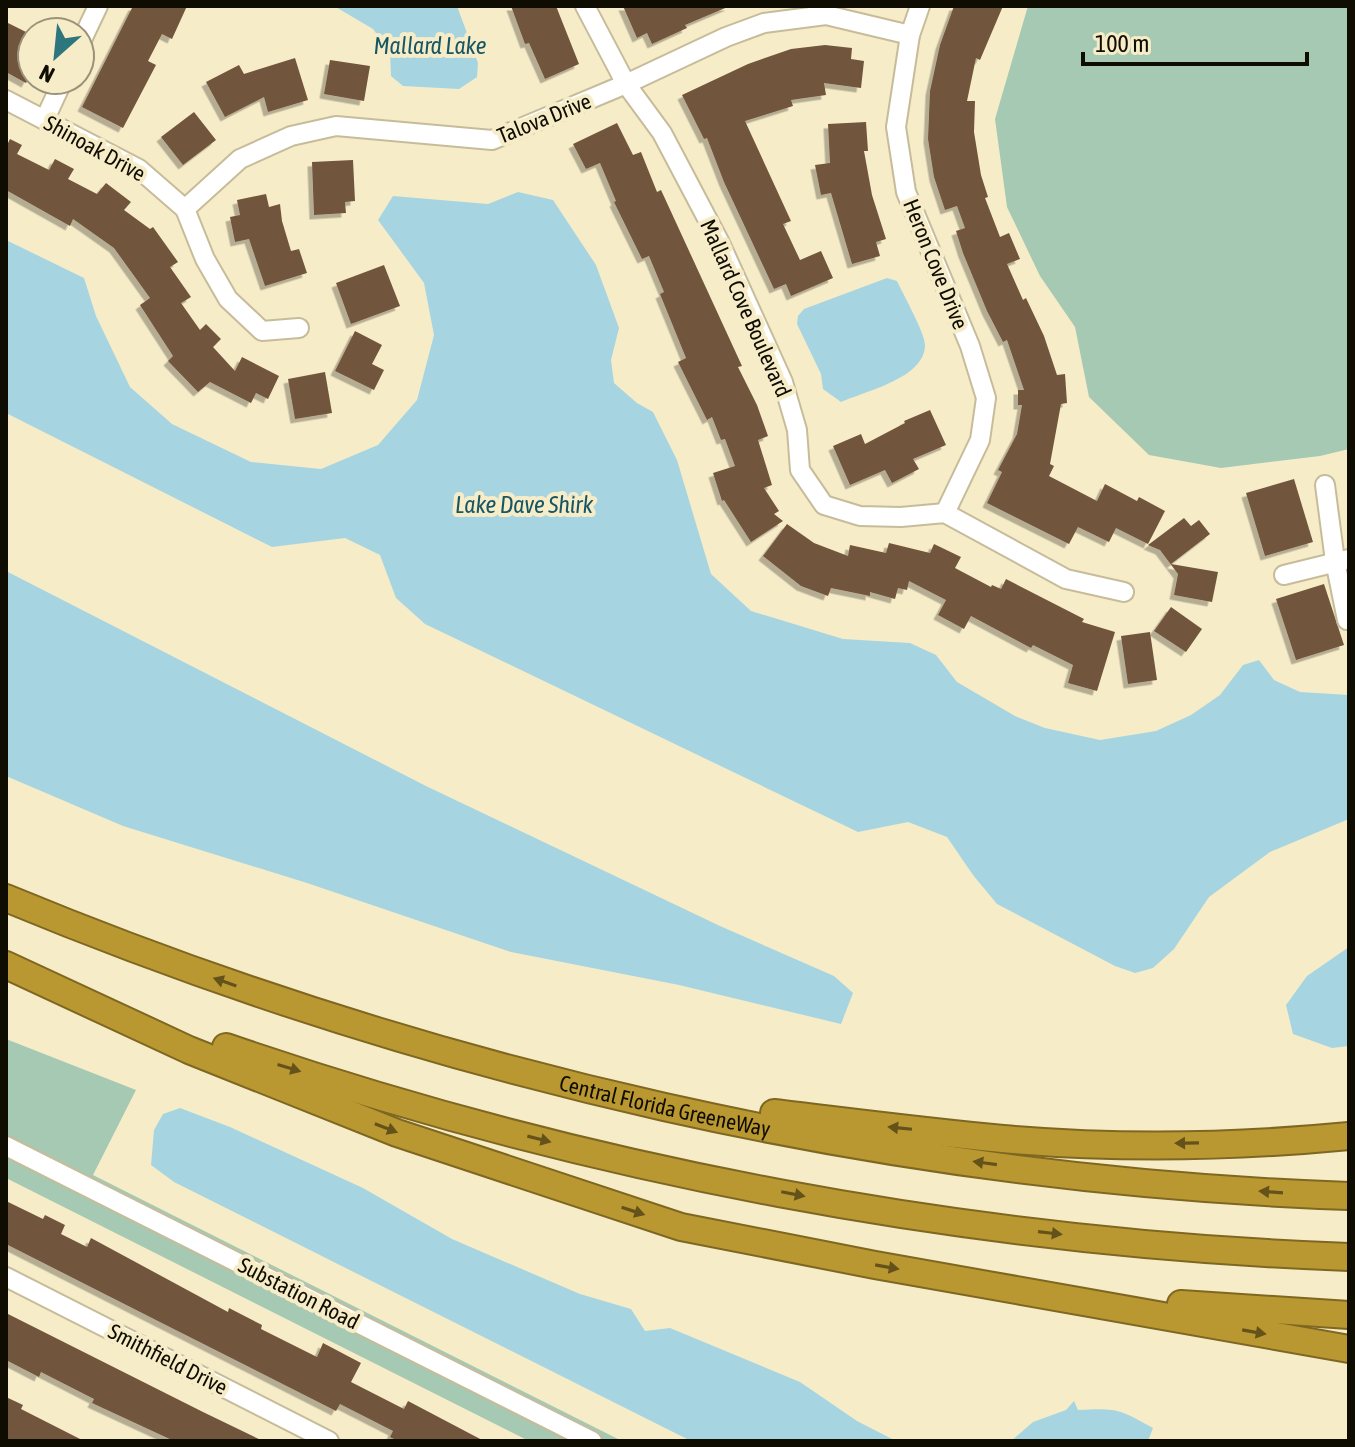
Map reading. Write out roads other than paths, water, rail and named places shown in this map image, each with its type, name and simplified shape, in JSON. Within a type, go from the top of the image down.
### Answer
[{"type":"highway","name":"Central Florida GreeneWay","points":[[6,898],[205,975],[433,1048],[666,1107],[904,1152],[1144,1182],[1349,1196]]},
{"type":"highway","points":[[6,964],[262,1059],[494,1128],[654,1166],[828,1201],[977,1224],[1216,1249],[1349,1257]]},
{"type":"highway","points":[[6,964],[189,1050],[397,1133],[681,1227],[875,1265],[1349,1349]]},
{"type":"highway","points":[[433,1048],[602,1084],[749,1110],[1006,1139],[1136,1144],[1288,1142],[1349,1136]]},
{"type":"highway","points":[[1067,1297],[1349,1315]]},
{"type":"street","name":"Mallard Cove Boulevard","points":[[585,6],[626,84],[662,133],[720,243],[783,382],[797,430],[800,470],[824,505],[860,516],[901,517],[945,513]]},
{"type":"street","name":"Heron Cove Drive","points":[[920,6],[910,35],[896,127],[906,192],[970,346],[986,398],[980,440],[945,513]]},
{"type":"street","name":"Talova Drive","points":[[185,209],[240,159],[291,136],[336,126],[492,140],[764,23],[826,15],[910,35]]},
{"type":"street","points":[[45,119],[56,96]]},
{"type":"street","name":"Shinoak Drive","points":[[6,100],[139,169],[185,209],[205,259],[228,299],[262,331],[299,328]]},
{"type":"street","points":[[1325,485],[1342,560],[1347,620]]},
{"type":"street","points":[[945,513],[1066,579],[1124,592]]},
{"type":"street","points":[[1284,575],[1342,560]]},
{"type":"street","name":"Substation Road","points":[[6,1146],[592,1441]]},
{"type":"street","name":"Smithfield Drive","points":[[6,1277],[326,1440]]},
{"type":"water","name":"Mallard Lake","points":[[334,6],[457,6],[478,63],[477,77],[459,89],[403,86],[391,76],[390,52],[373,29]]},
{"type":"water","name":"Lake Dave Shirk","points":[[518,192],[553,200],[596,265],[619,328],[611,360],[614,383],[653,412],[677,460],[711,574],[751,611],[843,639],[910,643],[936,655],[957,682],[1015,716],[1045,728],[1100,740],[1156,731],[1191,715],[1220,695],[1243,665],[1259,660],[1274,680],[1300,692],[1349,695],[1349,819],[1270,852],[1209,897],[1174,949],[1153,968],[1135,973],[1115,966],[997,904],[947,837],[908,822],[858,832],[425,624],[396,598],[380,555],[345,538],[272,547],[6,413],[6,240],[84,278],[96,316],[130,387],[172,424],[251,462],[321,469],[378,445],[417,400],[434,335],[424,283],[378,220],[393,196],[488,204]]},
{"type":"water","points":[[887,278],[897,281],[918,323],[925,345],[922,356],[905,375],[841,402],[823,389],[821,374],[797,324],[798,316],[804,309]]},
{"type":"water","points":[[6,571],[426,786],[720,926],[834,976],[853,993],[841,1024],[679,985],[511,952],[307,883],[123,826],[6,776]]},
{"type":"water","points":[[1349,947],[1349,1046],[1332,1048],[1293,1034],[1286,1005],[1307,976]]},
{"type":"water","points":[[180,1108],[230,1127],[363,1188],[452,1239],[580,1294],[631,1309],[645,1331],[670,1328],[800,1382],[857,1421],[896,1441],[691,1441],[174,1182],[151,1165],[154,1130],[163,1114]]},
{"type":"water","points":[[1074,1401],[1078,1410],[1117,1411],[1142,1422],[1153,1428],[1148,1441],[1011,1441],[1033,1422],[1066,1410]]}]
